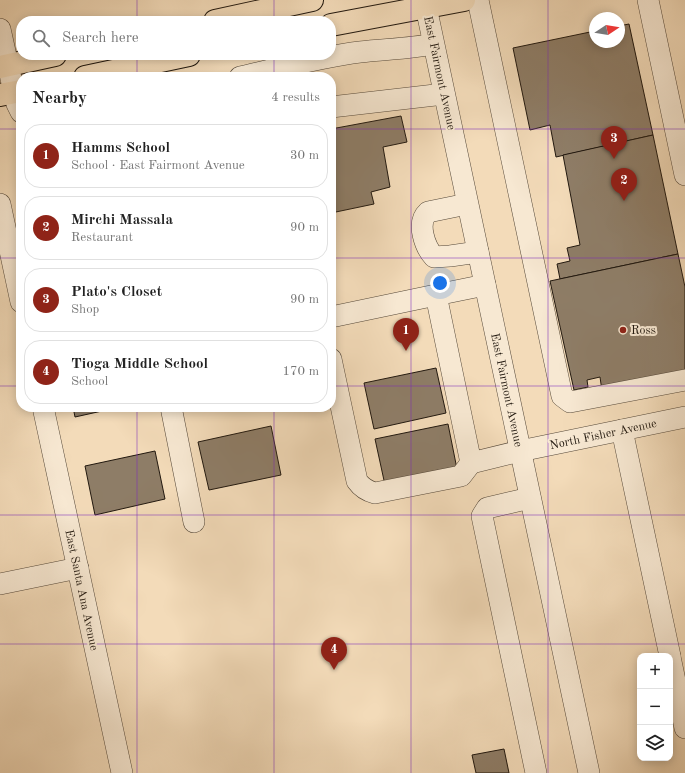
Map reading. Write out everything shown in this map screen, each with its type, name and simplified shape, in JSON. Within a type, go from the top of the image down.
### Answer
[{"type":"main road","points":[[228,16],[253,6],[312,0]]},
{"type":"main road","points":[[336,24],[464,0]]},
{"type":"main road","points":[[4,66],[32,60]]},
{"type":"main road","points":[[109,72],[165,60]]},
{"type":"street","points":[[478,0],[562,396],[570,402],[685,380]]},
{"type":"street","points":[[648,0],[685,175]]},
{"type":"street","name":"East Fairmont Avenue","points":[[426,7],[589,773]]},
{"type":"street","points":[[0,30],[4,66],[12,93]]},
{"type":"street","points":[[336,56],[361,52],[416,48],[434,44]]},
{"type":"street","points":[[263,72],[318,60]]},
{"type":"street","points":[[336,106],[444,94]]},
{"type":"street","points":[[0,204],[16,279]]},
{"type":"street","points":[[468,204],[428,212],[423,221],[424,235],[429,252],[434,257],[478,252]]},
{"type":"street","points":[[336,317],[485,285]]},
{"type":"street","points":[[336,382],[357,481],[361,487],[369,492],[375,493],[461,476],[471,463],[436,295]]},
{"type":"street","name":"East Santa Ana Avenue","points":[[44,412],[122,773]]},
{"type":"street","points":[[172,412],[194,522]]},
{"type":"street","name":"North Fisher Avenue","points":[[471,463],[520,451],[685,417]]},
{"type":"street","points":[[622,430],[669,653]]},
{"type":"street","points":[[530,498],[487,508],[482,516],[536,773]]},
{"type":"street","points":[[0,584],[78,568]]},
{"type":"street","points":[[673,671],[685,728]]},
{"type":"building","points":[[629,24],[653,135],[556,157],[550,125],[530,130],[513,48],[589,32],[589,48],[625,48],[625,25]]},
{"type":"building","points":[[401,116],[407,142],[383,147],[390,187],[371,192],[374,204],[336,212],[336,128]]},
{"type":"building","points":[[653,135],[678,254],[560,279],[557,264],[570,261],[567,248],[580,245],[563,155]]},
{"type":"building","name":"Ross","points":[[678,254],[685,287],[685,374],[602,391],[600,377],[587,380],[588,387],[574,390],[550,281]]},
{"type":"building","points":[[436,368],[446,413],[374,429],[364,383]]},
{"type":"building","points":[[74,412],[98,412],[75,417]]},
{"type":"building","points":[[448,424],[457,469],[385,485],[375,439]]},
{"type":"building","points":[[271,426],[281,475],[209,490],[198,442]]},
{"type":"building","points":[[155,451],[165,499],[95,515],[85,466]]},
{"type":"building","points":[[504,749],[509,773],[476,773],[472,755]]},
{"type":"place","name":"Plato's Closet","points":[[614,159]]},
{"type":"place","name":"Mirchi Massala","points":[[624,201]]},
{"type":"place","name":"Ross","points":[[623,330]]},
{"type":"place","name":"Hamms School","points":[[406,351]]},
{"type":"place","name":"Tioga Middle School","points":[[334,670]]}]
